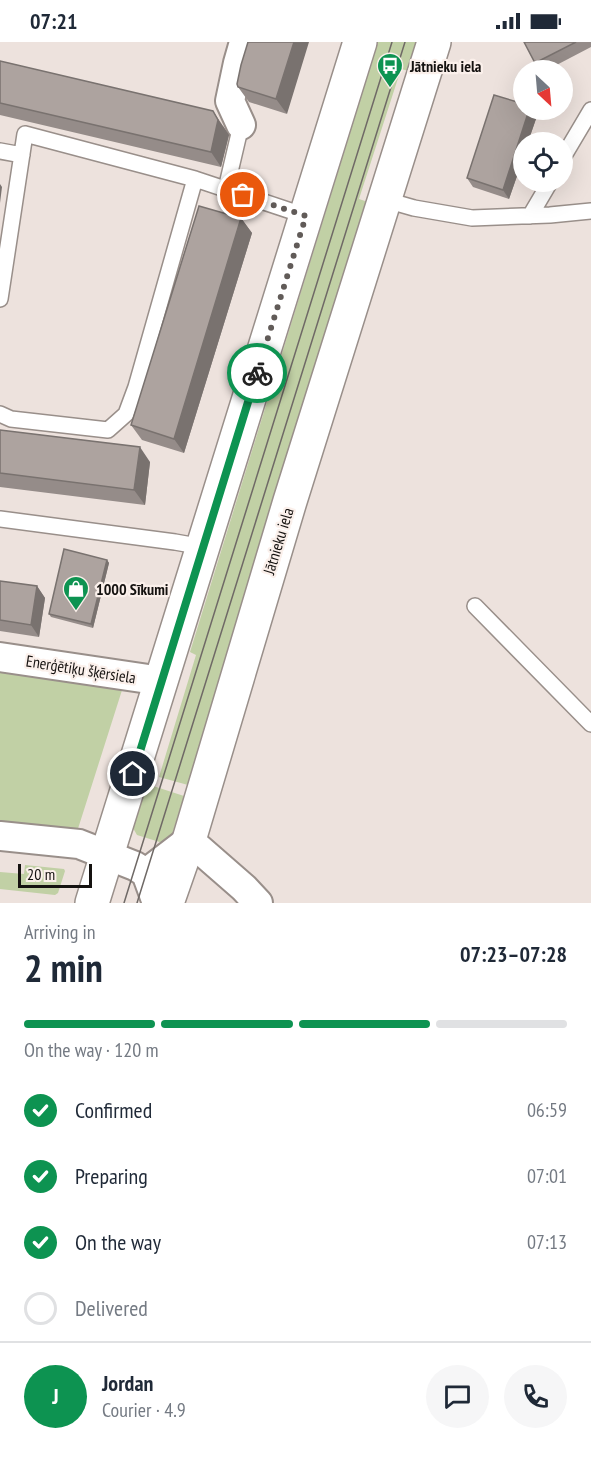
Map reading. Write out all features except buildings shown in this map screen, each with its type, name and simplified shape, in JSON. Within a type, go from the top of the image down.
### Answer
[{"type":"street","points":[[219,42],[241,53],[230,101],[241,125]]},
{"type":"street","points":[[92,903],[360,42]]},
{"type":"street","name":"Jātnieku iela","points":[[167,903],[189,840],[290,501],[434,42]]},
{"type":"street","name":"Enerģētiķu šķērsiela","points":[[0,657],[162,681]]},
{"type":"street","points":[[0,836],[80,844],[135,866],[146,873],[157,903]]},
{"type":"street","points":[[146,873],[189,840],[258,903]]},
{"type":"lane","points":[[573,140],[591,110]]},
{"type":"lane","points":[[226,189],[241,125]]},
{"type":"lane","points":[[0,299],[25,134],[195,178],[306,216]]},
{"type":"lane","points":[[0,151],[22,155]]},
{"type":"lane","points":[[0,414],[11,419],[108,430],[126,414],[136,387],[195,178]]},
{"type":"lane","points":[[530,216],[543,192]]},
{"type":"lane","points":[[386,200],[414,208],[472,218],[591,211]]},
{"type":"lane","points":[[0,519],[203,547]]},
{"type":"lane","points":[[475,606],[591,724]]},
{"type":"green space","points":[[378,42],[418,42],[409,71],[401,69],[359,199],[368,202],[188,785],[159,777],[196,655],[190,652]]},
{"type":"green space","points":[[0,665],[123,687],[76,835],[0,827]]},
{"type":"green space","points":[[147,784],[184,796],[170,841],[166,844],[137,835],[133,828]]},
{"type":"green space","points":[[25,865],[64,869],[58,893],[55,895],[0,889],[0,872],[24,874]]},
{"type":"tram line","points":[[124,903],[392,42]]},
{"type":"tram line","points":[[137,903],[405,42]]},
{"type":"way so far","points":[[243,195],[306,216],[257,373]]},
{"type":"place","name":"Jātnieku iela","points":[[390,89]]},
{"type":"place","name":"1000 Sīkumi","points":[[76,612]]},
{"type":"route","points":[[133,774],[257,373]]}]
